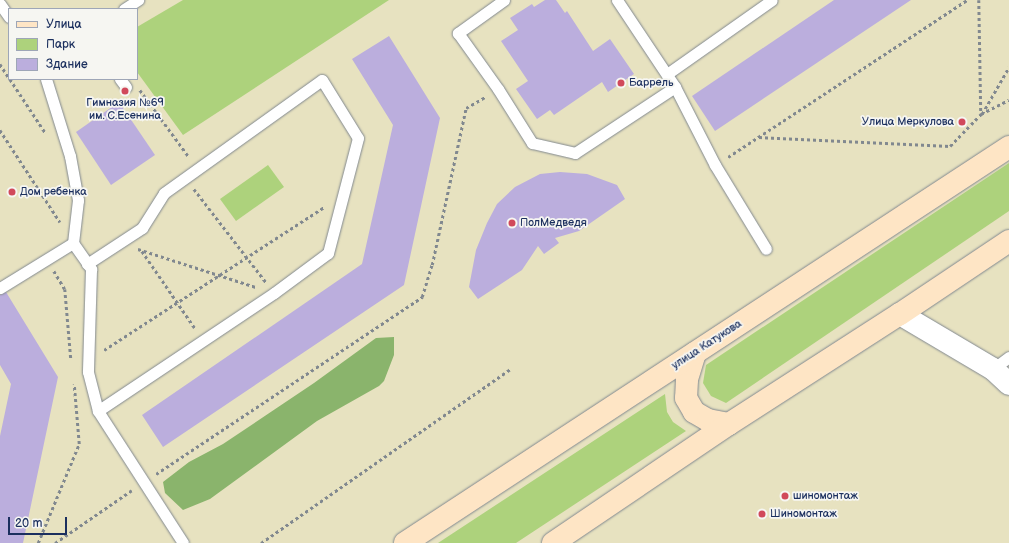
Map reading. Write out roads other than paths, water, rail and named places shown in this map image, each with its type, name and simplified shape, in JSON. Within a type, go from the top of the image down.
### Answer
[{"type":"main road","name":"улица Катукова","points":[[405,543],[1009,147]]},
{"type":"main road","points":[[553,543],[729,424],[900,314],[1009,241]]},
{"type":"main road","points":[[695,353],[687,380],[686,398],[694,412],[708,420],[729,424]]},
{"type":"street","points":[[900,314],[1001,363],[1009,384]]},
{"type":"lane","points":[[126,8],[138,0]]},
{"type":"lane","points":[[504,0],[458,33],[498,89],[532,143],[575,154],[675,87]]},
{"type":"lane","points":[[617,0],[675,87],[716,165],[766,249]]},
{"type":"lane","points":[[666,74],[772,0]]},
{"type":"lane","points":[[0,4],[8,16]]},
{"type":"lane","points":[[46,80],[70,156],[78,200],[74,243],[91,269],[88,372],[98,411],[183,543]]},
{"type":"lane","points":[[88,264],[142,228],[164,193],[322,80],[358,138],[328,253],[274,292],[98,411]]},
{"type":"lane","points":[[0,288],[74,243]]},
{"type":"place","name":"Баррель","points":[[621,83]]},
{"type":"place","name":"Гимназия №69 им. С.Есенина","points":[[125,91]]},
{"type":"place","name":"Улица Меркулова","points":[[962,122]]},
{"type":"place","name":"Дом ребенка","points":[[12,192]]},
{"type":"place","name":"ПолМедведя","points":[[512,223]]},
{"type":"place","name":"шиномонтаж","points":[[785,496]]},
{"type":"place","name":"Шиномонтаж","points":[[762,514]]}]
